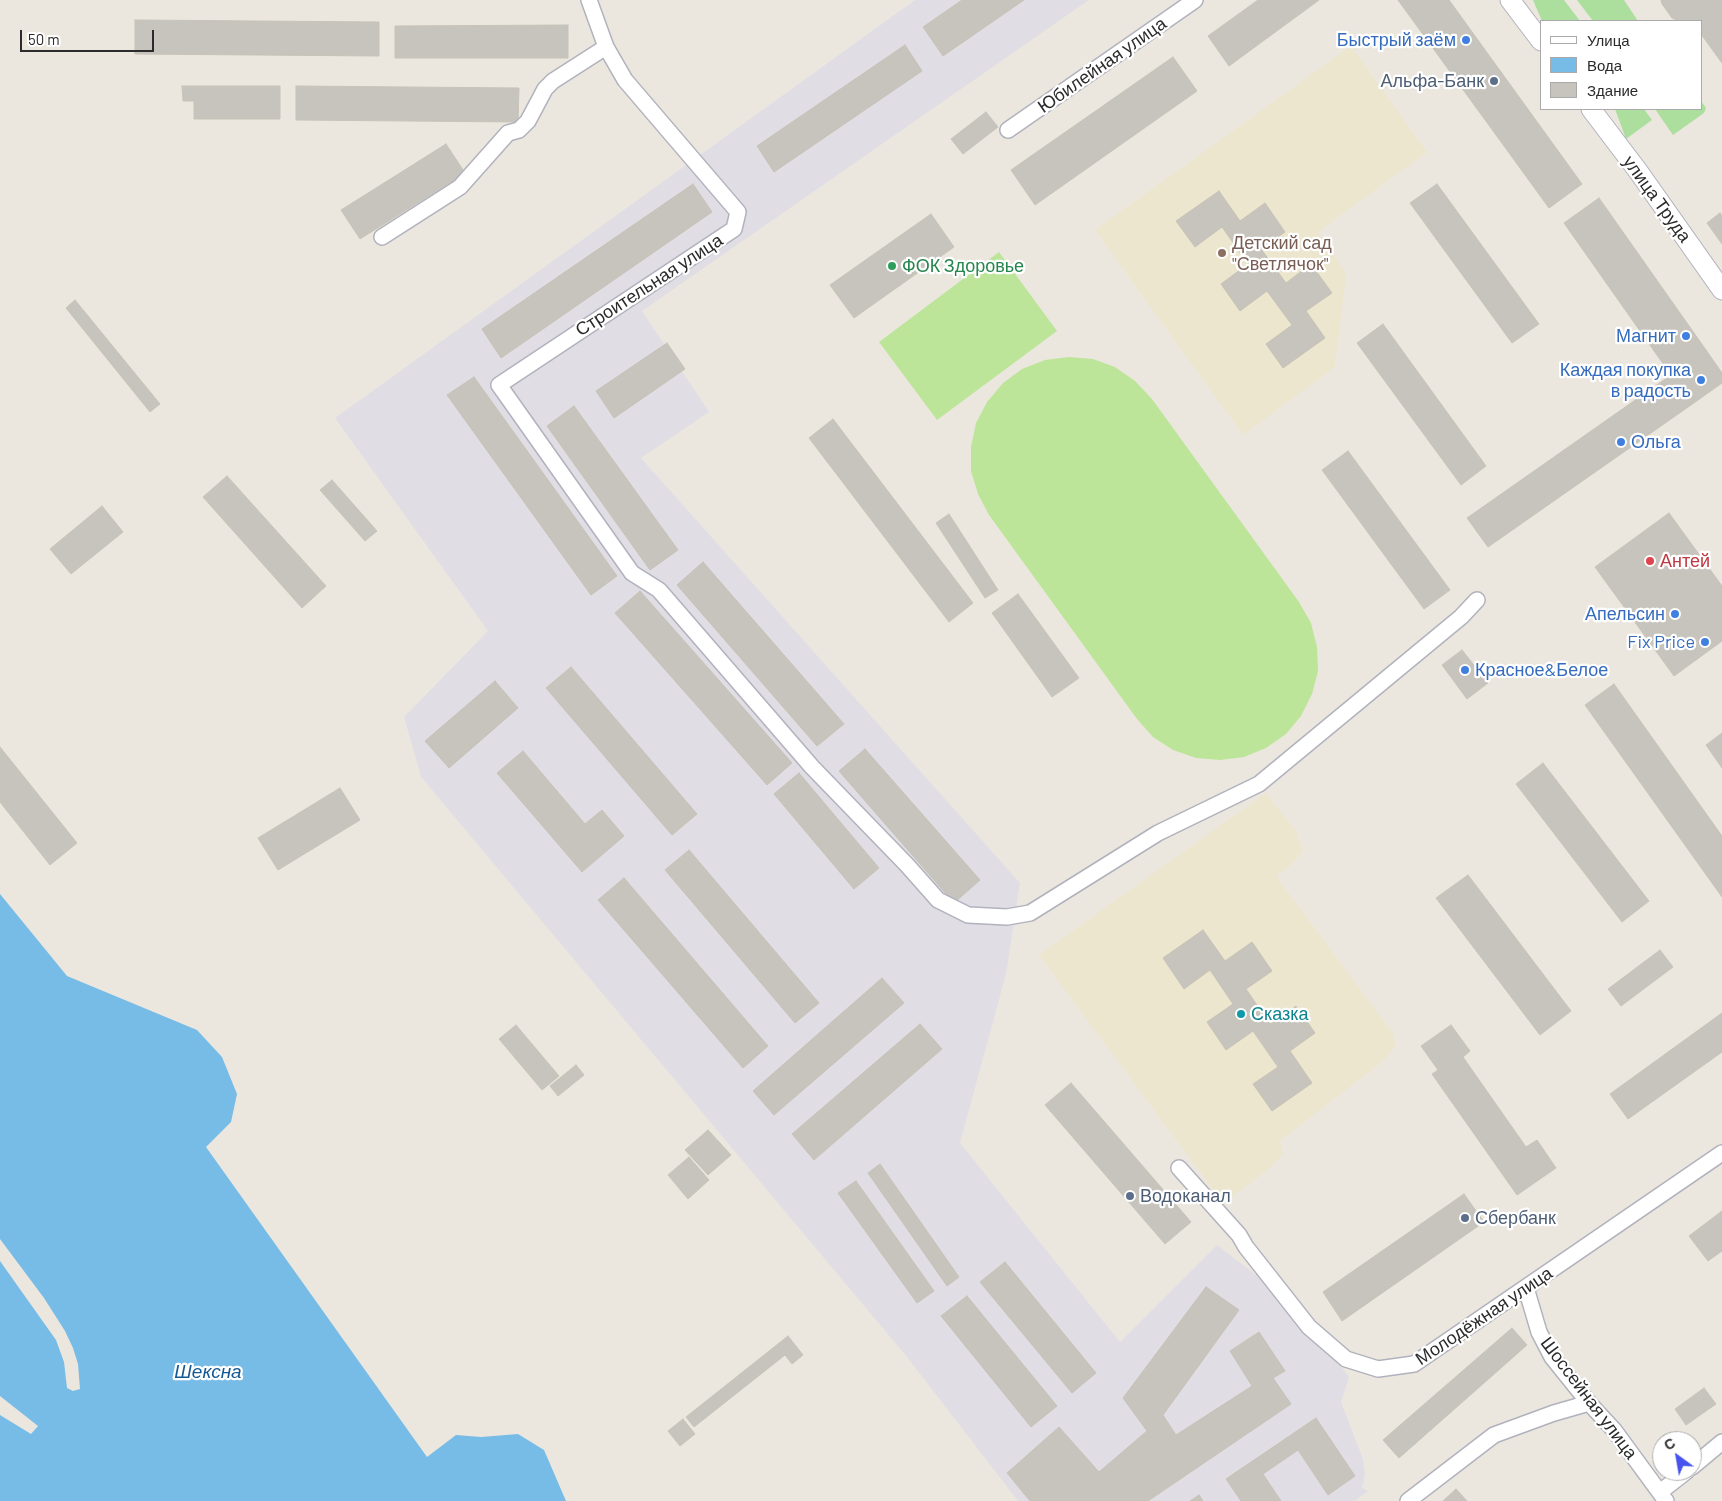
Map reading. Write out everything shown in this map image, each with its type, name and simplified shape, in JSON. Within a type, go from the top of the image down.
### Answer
[{"type":"street","points":[[382,237],[460,187],[508,133],[518,130],[528,121],[545,89],[553,81],[606,47],[589,0]]},
{"type":"street","name":"Юбилейная улица","points":[[1008,130],[1195,0]]},
{"type":"street","points":[[1510,0],[1540,40]]},
{"type":"street","name":"Строительная улица","points":[[606,47],[625,80],[738,212],[734,229],[499,385],[632,573],[659,590],[812,767],[907,865],[938,900],[968,915],[1007,916],[1030,913],[1158,833],[1259,784],[1461,617],[1477,600]]},
{"type":"street","name":"улица Труда","points":[[1592,110],[1638,171],[1722,290]]},
{"type":"street","name":"Молодёжная улица","points":[[1178,1168],[1240,1235],[1246,1247],[1309,1327],[1346,1359],[1378,1369],[1414,1364],[1722,1153]]},
{"type":"street","name":"Шоссейная улица","points":[[1526,1288],[1539,1332],[1552,1356],[1589,1403],[1614,1430],[1663,1497]]},
{"type":"street","points":[[1408,1501],[1494,1435],[1554,1413],[1589,1403]]},
{"type":"street","points":[[1702,1459],[1722,1442]]},
{"type":"street","points":[[1663,1497],[1678,1481]]},
{"type":"shaded area","points":[[915,0],[1089,0],[642,311],[709,412],[641,458],[1020,883],[1006,974],[960,1143],[1120,1342],[1217,1245],[1298,1307],[1349,1377],[1341,1402],[1363,1459],[1365,1475],[1362,1488],[1368,1491],[1355,1501],[1018,1501],[907,1357],[421,777],[404,717],[488,631],[335,418]]},
{"type":"shaded area","name":"Детский сад \"Светлячок\"","points":[[1351,46],[1427,152],[1318,232],[1346,274],[1335,367],[1243,435],[1095,230]]},
{"type":"shaded area","points":[[1266,793],[1296,831],[1303,851],[1292,864],[1276,876],[1394,1035],[1395,1047],[1383,1061],[1280,1141],[1283,1154],[1268,1170],[1223,1203],[1039,955]]},
{"type":"green space","points":[[1533,0],[1564,0],[1579,20],[1542,20]]},
{"type":"green space","points":[[1577,0],[1624,0],[1637,20],[1592,20]]},
{"type":"green space","points":[[1702,102],[1706,108],[1704,113],[1673,135],[1656,110],[1702,110]]},
{"type":"green space","points":[[1615,110],[1645,110],[1652,120],[1626,139]]},
{"type":"green space","points":[[999,252],[1057,331],[937,420],[879,342]]},
{"type":"green space","points":[[1069,357],[1093,359],[1115,367],[1135,381],[1152,399],[1299,602],[1311,623],[1317,647],[1318,671],[1312,694],[1301,716],[1286,734],[1266,748],[1244,757],[1220,760],[1196,758],[1173,750],[1153,737],[1137,719],[989,515],[978,494],[971,471],[971,447],[976,423],[987,402],[1003,383],[1022,369],[1045,360]]},
{"type":"water","name":"Шексна","points":[[0,894],[67,976],[197,1030],[222,1057],[237,1094],[231,1122],[206,1147],[427,1457],[456,1435],[481,1437],[518,1434],[544,1450],[566,1501],[0,1501],[0,1415],[31,1434],[38,1426],[0,1396],[0,1261],[56,1340],[64,1362],[67,1388],[73,1391],[80,1389],[78,1364],[65,1331],[44,1298],[0,1239]]},
{"type":"building","points":[[962,0],[1024,0],[943,56],[923,27]]},
{"type":"building","points":[[1258,0],[1319,0],[1229,66],[1208,36]]},
{"type":"building","points":[[1398,0],[1449,0],[1582,184],[1549,208]]},
{"type":"building","points":[[1661,0],[1722,0],[1722,63],[1702,35],[1702,20],[1677,20],[1672,18]]},
{"type":"building","points":[[135,20],[379,22],[379,56],[135,54]]},
{"type":"building","points":[[568,25],[568,58],[395,58],[395,26]]},
{"type":"building","points":[[905,45],[922,71],[774,172],[757,146]]},
{"type":"building","points":[[1173,57],[1197,91],[1035,205],[1011,170]]},
{"type":"building","points":[[182,86],[280,86],[280,119],[194,119],[194,101],[183,101]]},
{"type":"building","points":[[296,86],[519,88],[518,122],[296,120]]},
{"type":"building","points":[[986,112],[998,127],[963,154],[951,139]]},
{"type":"building","points":[[446,144],[465,173],[360,239],[341,210]]},
{"type":"building","points":[[693,184],[712,212],[501,358],[482,329]]},
{"type":"building","points":[[1437,184],[1539,324],[1512,343],[1410,203]]},
{"type":"building","points":[[1219,191],[1240,221],[1265,203],[1285,232],[1261,249],[1286,283],[1311,264],[1332,293],[1306,311],[1325,338],[1283,368],[1266,344],[1292,325],[1267,291],[1240,311],[1221,284],[1248,264],[1222,227],[1195,247],[1176,221]]},
{"type":"building","points":[[1599,198],[1706,350],[1671,375],[1564,223]]},
{"type":"building","points":[[1720,213],[1722,216],[1722,244],[1707,223]]},
{"type":"building","name":"ФОК Здоровье","points":[[931,214],[954,247],[854,318],[830,285]]},
{"type":"building","points":[[75,300],[160,404],[150,412],[66,308]]},
{"type":"building","points":[[1383,324],[1486,466],[1461,485],[1357,343]]},
{"type":"building","points":[[667,343],[685,369],[614,418],[596,391]]},
{"type":"building","points":[[1706,350],[1722,373],[1722,383],[1691,405],[1671,375]]},
{"type":"building","points":[[1671,375],[1691,405],[1488,547],[1467,518]]},
{"type":"building","points":[[474,377],[617,576],[591,595],[447,395]]},
{"type":"building","points":[[574,406],[678,550],[650,570],[547,426]]},
{"type":"building","points":[[833,419],[973,603],[949,622],[809,438]]},
{"type":"building","points":[[1348,451],[1450,590],[1424,609],[1322,470]]},
{"type":"building","points":[[227,476],[326,586],[302,608],[203,497]]},
{"type":"building","points":[[332,480],[377,531],[365,541],[320,490]]},
{"type":"building","points":[[102,506],[123,532],[71,574],[50,549]]},
{"type":"building","name":"Апельсин","points":[[1669,513],[1722,586],[1722,641],[1674,676],[1595,567]]},
{"type":"building","points":[[949,514],[998,590],[985,598],[936,523]]},
{"type":"building","points":[[703,562],[844,724],[817,746],[677,585]]},
{"type":"building","points":[[640,591],[792,763],[767,785],[615,613]]},
{"type":"building","points":[[1018,594],[1079,678],[1052,697],[992,613]]},
{"type":"building","points":[[1462,650],[1488,683],[1467,699],[1442,665]]},
{"type":"building","points":[[571,667],[697,814],[672,835],[546,688]]},
{"type":"building","points":[[495,681],[518,708],[449,768],[425,741]]},
{"type":"building","points":[[1614,684],[1722,836],[1722,897],[1585,705]]},
{"type":"building","points":[[1722,733],[1722,768],[1706,745]]},
{"type":"building","points":[[0,747],[77,843],[50,865],[0,802]]},
{"type":"building","points":[[865,749],[980,880],[954,903],[839,771]]},
{"type":"building","points":[[523,751],[585,824],[602,810],[624,836],[582,872],[497,773]]},
{"type":"building","points":[[1543,763],[1649,901],[1622,922],[1516,784]]},
{"type":"building","points":[[799,773],[879,868],[854,889],[774,794]]},
{"type":"building","points":[[340,788],[360,820],[278,870],[258,838]]},
{"type":"building","points":[[689,850],[819,1003],[795,1023],[665,870]]},
{"type":"building","points":[[1468,875],[1571,1011],[1540,1035],[1436,898]]},
{"type":"building","points":[[624,878],[768,1046],[743,1068],[598,900]]},
{"type":"building","name":"Сказка","points":[[1203,930],[1225,961],[1252,942],[1272,971],[1246,989],[1270,1024],[1296,1006],[1315,1033],[1290,1051],[1312,1083],[1272,1111],[1253,1084],[1278,1067],[1253,1031],[1226,1050],[1207,1022],[1233,1004],[1210,970],[1184,989],[1163,958]]},
{"type":"building","points":[[1660,950],[1673,967],[1621,1006],[1608,989]]},
{"type":"building","points":[[882,978],[904,1003],[774,1115],[753,1091]]},
{"type":"building","points":[[1722,1013],[1722,1052],[1628,1119],[1610,1094]]},
{"type":"building","points":[[920,1024],[942,1049],[814,1160],[792,1134]]},
{"type":"building","points":[[516,1025],[559,1076],[542,1090],[499,1039]]},
{"type":"building","points":[[1451,1025],[1470,1051],[1463,1057],[1526,1147],[1537,1140],[1556,1168],[1517,1195],[1432,1074],[1438,1070],[1421,1046]]},
{"type":"building","points":[[576,1065],[584,1075],[558,1096],[550,1086]]},
{"type":"building","points":[[1071,1083],[1191,1222],[1165,1244],[1045,1105]]},
{"type":"building","points":[[708,1130],[731,1155],[708,1175],[685,1150]]},
{"type":"building","points":[[689,1157],[709,1180],[688,1199],[668,1175]]},
{"type":"building","points":[[880,1164],[959,1277],[947,1286],[868,1173]]},
{"type":"building","points":[[856,1181],[934,1291],[917,1303],[838,1193]]},
{"type":"building","points":[[1464,1194],[1484,1222],[1342,1321],[1323,1292]]},
{"type":"building","points":[[1722,1211],[1722,1251],[1708,1261],[1689,1236]]},
{"type":"building","points":[[1005,1262],[1096,1373],[1072,1393],[980,1282]]},
{"type":"building","points":[[1206,1287],[1239,1310],[1163,1415],[1176,1435],[1252,1386],[1230,1351],[1259,1332],[1285,1371],[1273,1378],[1291,1404],[1148,1501],[1030,1501],[1007,1473],[1059,1427],[1099,1472],[1147,1431],[1123,1398]]},
{"type":"building","points":[[967,1296],[1057,1406],[1031,1427],[941,1316]]},
{"type":"building","points":[[1512,1328],[1527,1345],[1399,1458],[1383,1440]]},
{"type":"building","points":[[788,1336],[803,1355],[792,1364],[785,1355],[694,1427],[686,1417]]},
{"type":"building","points":[[1704,1388],[1716,1404],[1686,1425],[1675,1409]]},
{"type":"building","points":[[1316,1418],[1355,1476],[1328,1495],[1298,1450],[1263,1474],[1281,1501],[1241,1501],[1226,1479]]},
{"type":"building","points":[[683,1419],[695,1434],[680,1446],[668,1431]]},
{"type":"building","points":[[1456,1489],[1467,1501],[1443,1501]]},
{"type":"building","points":[[1199,1495],[1203,1501],[1190,1501]]},
{"type":"place","name":"Быстрый заём","points":[[1466,40]]},
{"type":"place","name":"Альфа-Банк","points":[[1494,81]]},
{"type":"place","name":"Детский сад \"Светлячок\"","points":[[1222,253]]},
{"type":"place","name":"ФОК Здоровье","points":[[892,266]]},
{"type":"place","name":"Магнит","points":[[1686,336]]},
{"type":"place","name":"Каждая покупка в радость","points":[[1701,380]]},
{"type":"place","name":"Ольга","points":[[1621,442]]},
{"type":"place","name":"Антей","points":[[1650,561]]},
{"type":"place","name":"Апельсин","points":[[1675,614]]},
{"type":"place","name":"Fix Price","points":[[1705,642]]},
{"type":"place","name":"Красное&Белое","points":[[1465,670]]},
{"type":"place","name":"Сказка","points":[[1241,1014]]},
{"type":"place","name":"Водоканал","points":[[1130,1196]]},
{"type":"place","name":"Сбербанк","points":[[1465,1218]]}]
